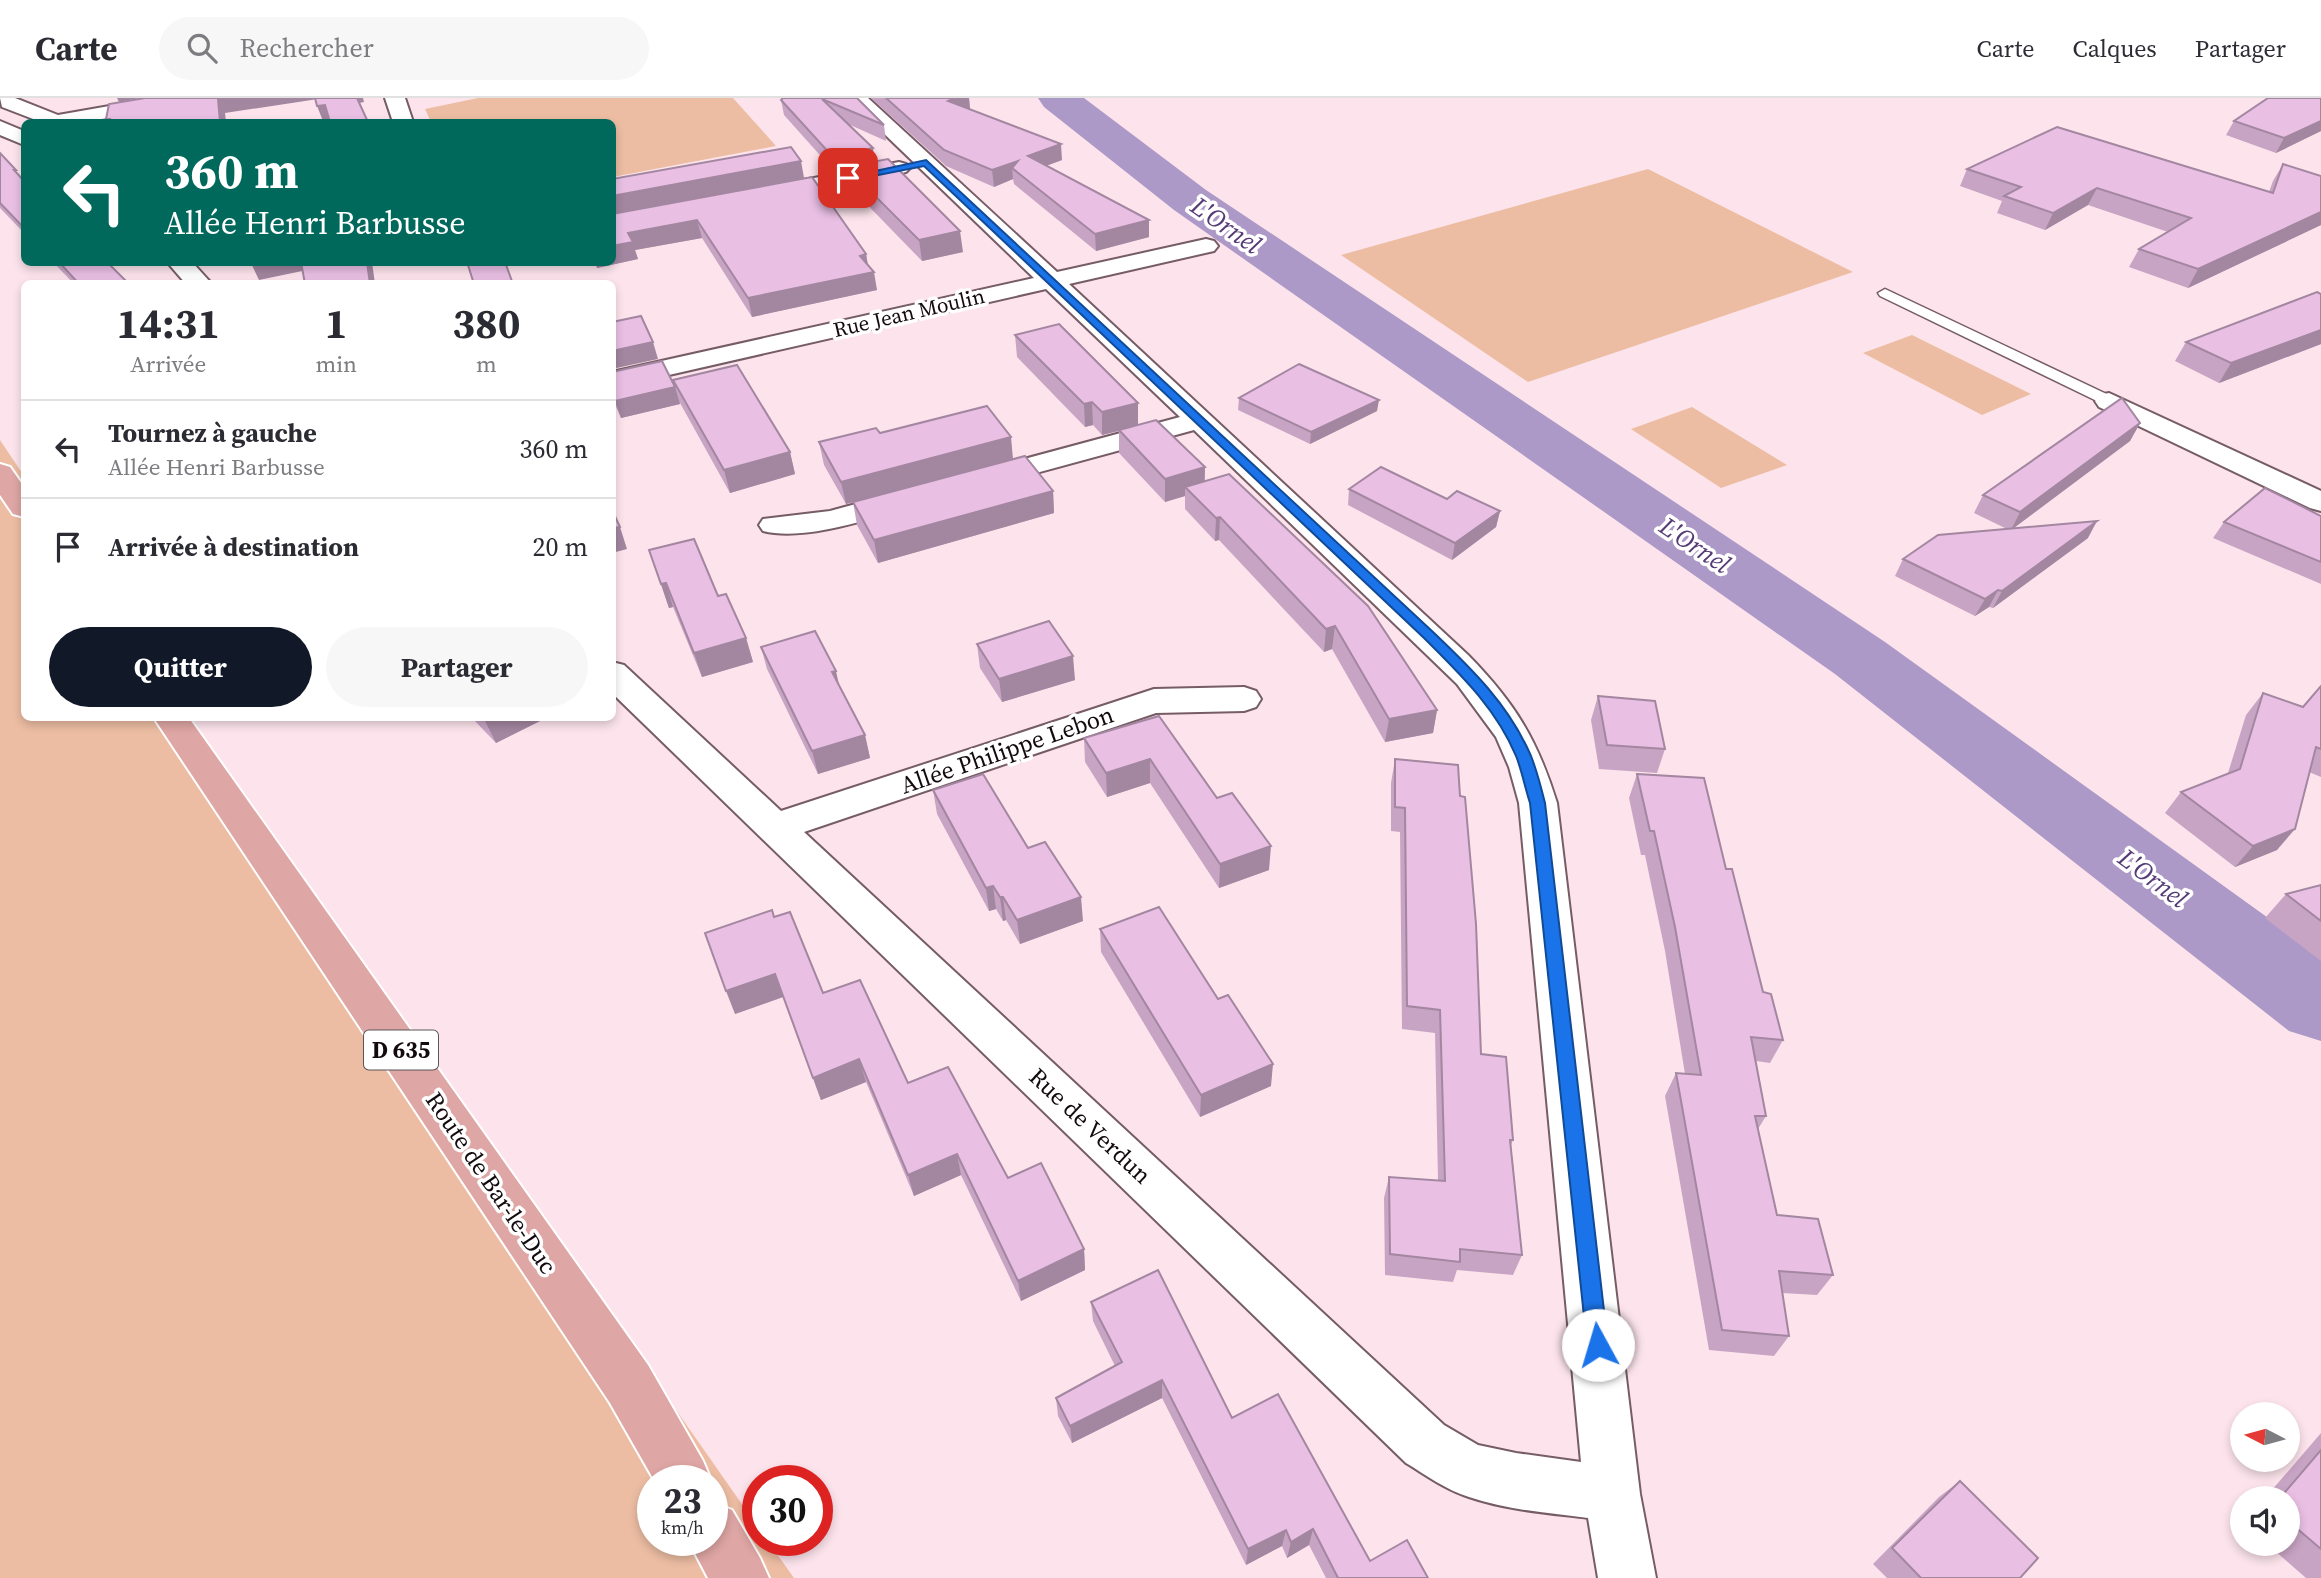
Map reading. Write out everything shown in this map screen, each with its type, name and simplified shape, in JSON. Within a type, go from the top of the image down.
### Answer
[{"type":"main road","points":[[0,472],[21,504]]},
{"type":"main road","name":"Route de Bar-le-Duc","points":[[173,721],[629,1384],[675,1465]]},
{"type":"main road","points":[[727,1556],[740,1578]]},
{"type":"street","points":[[72,119],[187,98]]},
{"type":"street","points":[[395,98],[402,119]]},
{"type":"street","points":[[857,98],[1478,684],[1505,720],[1524,757],[1538,803],[1612,1494],[1627,1578]]},
{"type":"street","points":[[749,197],[926,163]]},
{"type":"street","name":"Rue Jean Moulin","points":[[616,379],[1206,246]]},
{"type":"street","points":[[182,266],[196,280]]},
{"type":"street","points":[[2109,401],[2321,502]]},
{"type":"street","points":[[774,525],[831,520],[1199,420]]},
{"type":"street","name":"Rue de Verdun","points":[[616,677],[1425,1444],[1469,1470],[1516,1481],[1612,1494]]},
{"type":"street","name":"Allée Philippe Lebon","points":[[775,827],[1154,701],[1244,699]]},
{"type":"lane","points":[[1885,293],[2109,401]]},
{"type":"shaded area","points":[[478,98],[733,98],[776,146],[616,176],[616,119],[430,119],[425,109]]},
{"type":"shaded area","points":[[1648,169],[1853,272],[1528,382],[1341,255]]},
{"type":"shaded area","points":[[1912,335],[2031,394],[1982,415],[1863,353]]},
{"type":"shaded area","points":[[1692,407],[1787,465],[1721,488],[1631,429]]},
{"type":"shaded area","points":[[0,440],[21,472],[21,721],[193,721],[715,1465],[637,1465],[637,1556],[728,1556],[728,1484],[742,1504],[742,1556],[778,1556],[794,1578],[0,1578]]},
{"type":"building","points":[[145,98],[222,98],[218,99],[220,119],[106,119],[109,104]]},
{"type":"building","points":[[315,98],[357,98],[367,119],[329,119],[325,105],[317,106]]},
{"type":"building","points":[[857,98],[884,125],[822,99],[873,148],[832,156],[781,100]]},
{"type":"building","points":[[886,98],[955,98],[948,101],[1061,144],[1028,156],[1149,220],[1095,234],[1012,168],[1018,161],[992,170],[944,150]]},
{"type":"building","points":[[2268,98],[2321,98],[2321,121],[2284,138],[2234,121]]},
{"type":"building","points":[[2057,127],[2273,193],[2283,164],[2321,176],[2321,212],[2198,269],[2139,249],[2191,218],[2097,188],[2053,213],[2004,196],[2021,187],[1967,169]]},
{"type":"building","points":[[791,147],[801,161],[616,195],[616,178]]},
{"type":"building","points":[[0,153],[21,178],[21,225],[0,203]]},
{"type":"building","points":[[888,159],[960,231],[919,240],[846,167]]},
{"type":"building","points":[[812,177],[866,254],[860,256],[874,272],[748,298],[697,220],[628,233],[633,242],[616,245],[616,213]]},
{"type":"building","points":[[63,266],[111,266],[125,280],[75,280]]},
{"type":"building","points":[[302,266],[368,266],[369,280],[304,280]]},
{"type":"building","points":[[468,266],[506,266],[512,280],[473,280]]},
{"type":"building","points":[[2317,292],[2321,294],[2321,330],[2231,363],[2186,342]]},
{"type":"building","points":[[641,316],[653,342],[616,350],[616,321]]},
{"type":"building","points":[[1059,324],[1138,403],[1102,412],[1092,402],[1084,404],[1015,335]]},
{"type":"building","points":[[662,361],[675,387],[616,401],[616,371]]},
{"type":"building","points":[[1299,364],[1379,400],[1311,432],[1239,398]]},
{"type":"building","points":[[737,365],[790,452],[724,470],[673,380]]},
{"type":"building","points":[[2122,398],[2140,423],[2020,512],[1983,495]]},
{"type":"building","points":[[987,406],[1011,437],[841,482],[819,442],[876,428],[880,433]]},
{"type":"building","points":[[1156,420],[1205,467],[1165,479],[1119,430]]},
{"type":"building","points":[[1025,456],[1053,491],[874,540],[853,502]]},
{"type":"building","points":[[1381,467],[1447,499],[1457,491],[1500,511],[1455,543],[1349,489]]},
{"type":"building","points":[[1229,474],[1368,606],[1437,710],[1389,719],[1335,626],[1326,629],[1220,517],[1216,518],[1185,487]]},
{"type":"building","points":[[2265,488],[2321,516],[2321,562],[2224,522]]},
{"type":"building","points":[[2097,521],[2002,591],[1998,590],[1985,599],[1903,559],[1938,535]]},
{"type":"building","points":[[694,539],[718,596],[726,594],[746,638],[694,653],[666,583],[661,584],[649,550]]},
{"type":"building","points":[[1049,621],[1073,656],[999,679],[977,644]]},
{"type":"building","points":[[815,631],[836,671],[832,672],[865,735],[812,751],[761,647]]},
{"type":"building","points":[[2321,686],[2321,749],[2316,747],[2295,829],[2253,846],[2181,792],[2240,769],[2263,693],[2303,707]]},
{"type":"building","points":[[1598,696],[1655,701],[1665,749],[1607,745]]},
{"type":"building","points":[[1159,716],[1217,798],[1232,793],[1271,846],[1220,864],[1150,759],[1106,773],[1084,738]]},
{"type":"building","points":[[1395,759],[1458,765],[1460,796],[1465,797],[1476,924],[1481,1054],[1506,1057],[1513,1140],[1510,1140],[1522,1255],[1460,1249],[1460,1262],[1390,1254],[1389,1177],[1445,1181],[1440,1010],[1407,1006],[1405,808],[1395,807]]},
{"type":"building","points":[[983,774],[1028,848],[1045,842],[1081,897],[1017,920],[993,886],[986,888],[933,790]]},
{"type":"building","points":[[1637,774],[1704,778],[1726,869],[1732,869],[1763,992],[1771,994],[1783,1040],[1751,1037],[1766,1116],[1755,1116],[1777,1215],[1818,1219],[1833,1275],[1779,1271],[1789,1336],[1722,1330],[1676,1073],[1701,1075],[1675,927],[1654,831],[1650,831]]},
{"type":"building","points":[[2321,885],[2321,921],[2286,894]]},
{"type":"building","points":[[1159,907],[1218,999],[1228,995],[1273,1064],[1201,1095],[1100,929]]},
{"type":"building","points":[[772,910],[774,917],[790,912],[823,993],[860,980],[908,1083],[948,1067],[1008,1178],[1041,1163],[1084,1249],[1018,1281],[957,1154],[908,1175],[859,1059],[813,1078],[775,974],[726,991],[705,933]]},
{"type":"building","points":[[1158,1270],[1232,1418],[1278,1394],[1370,1561],[1407,1540],[1428,1578],[1338,1578],[1313,1529],[1291,1542],[1286,1530],[1248,1549],[1162,1380],[1070,1426],[1056,1398],[1122,1362],[1091,1302]]},
{"type":"building","points":[[2321,1450],[2321,1549],[2300,1531],[2300,1486],[2290,1486]]},
{"type":"building","points":[[1960,1481],[2038,1558],[2020,1578],[1921,1578],[1892,1548]]},
{"type":"waterway","name":"L'Ornel","points":[[1058,98],[1190,200],[1860,658],[2321,1005]]},
{"type":"route","points":[[848,178],[926,163],[1429,635],[1478,684],[1505,720],[1524,757],[1538,803],[1598,1345]]}]
